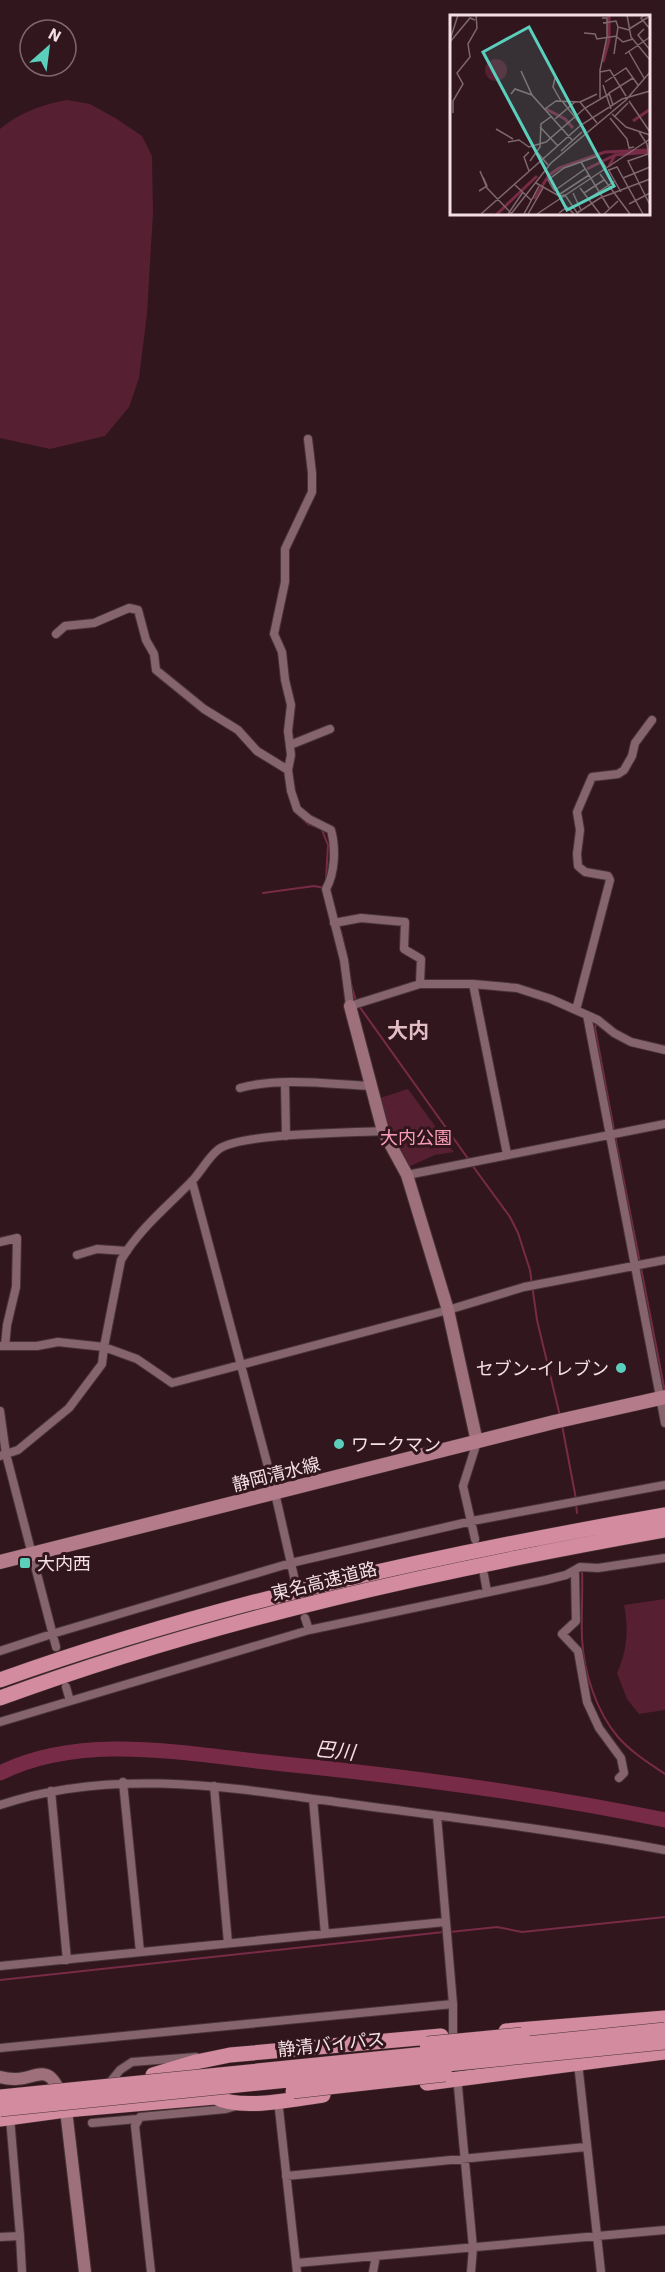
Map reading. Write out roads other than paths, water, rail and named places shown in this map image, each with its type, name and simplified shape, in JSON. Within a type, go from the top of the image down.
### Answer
[{"type":"highway","name":"東名高速道路","points":[[0,1680],[176,1624],[360,1576],[488,1546],[665,1515]]},
{"type":"highway","name":"東名高速道路","points":[[0,1698],[99,1664],[262,1616],[492,1563],[665,1530]]},
{"type":"highway","points":[[153,2075],[220,2057],[665,2018]]},
{"type":"highway","points":[[0,2090],[60,2089],[278,2058],[489,2037],[624,2028],[665,2029]]},
{"type":"highway","name":"静清バイパス","points":[[0,2097],[665,2029]]},
{"type":"highway","points":[[3,2115],[293,2091],[641,2052],[665,2044]]},
{"type":"highway","name":"静清バイパス","points":[[3,2115],[665,2044]]},
{"type":"highway","points":[[215,2097],[223,2101],[245,2104],[458,2080],[665,2052]]},
{"type":"main road","name":"静岡清水線","points":[[0,1562],[554,1422],[662,1397]]},
{"type":"street","points":[[308,439],[312,492],[285,549],[285,582],[274,634],[282,652],[291,705],[288,732],[291,755],[288,770],[297,809],[309,819],[331,830],[334,856],[330,881],[326,889],[344,960],[350,1006],[383,1131],[407,1175],[448,1310],[477,1442],[463,1486],[475,1539]]},
{"type":"street","points":[[56,634],[65,626],[94,623],[129,608],[138,610],[146,640],[154,654],[156,670],[204,709],[238,730],[257,752],[288,770]]},
{"type":"street","points":[[576,1010],[610,880],[608,876],[585,872],[578,866],[580,830],[577,812],[592,777],[618,774],[624,770],[632,756],[635,743],[652,720]]},
{"type":"street","points":[[290,745],[330,729]]},
{"type":"street","points":[[334,923],[361,918],[405,922],[404,950],[421,959],[420,984]]},
{"type":"street","points":[[350,1006],[420,984],[473,984],[517,988],[598,1020],[630,1042],[665,1050]]},
{"type":"street","points":[[473,984],[507,1154]]},
{"type":"street","points":[[587,1015],[662,1397],[665,1423]]},
{"type":"street","points":[[240,1088],[252,1084],[285,1083],[371,1086]]},
{"type":"street","points":[[285,1083],[286,1136]]},
{"type":"street","points":[[407,1175],[665,1124]]},
{"type":"street","points":[[3,1455],[18,1450],[79,1397],[102,1364],[118,1269],[127,1251],[219,1149],[240,1141],[383,1131]]},
{"type":"street","points":[[192,1181],[275,1493],[295,1581]]},
{"type":"street","points":[[0,1242],[17,1238],[16,1287],[3,1346],[37,1346],[58,1342],[104,1347],[137,1359],[172,1383],[448,1310],[542,1282],[665,1260]]},
{"type":"street","points":[[77,1255],[97,1249],[127,1251]]},
{"type":"street","points":[[0,1411],[3,1455],[56,1647]]},
{"type":"street","points":[[0,1651],[291,1563],[472,1521],[665,1485]]},
{"type":"street","points":[[0,1722],[309,1630],[546,1580],[581,1569],[665,1558]]},
{"type":"street","points":[[581,1569],[576,1621],[562,1634],[578,1651],[587,1702],[599,1728],[621,1758],[624,1773],[619,1778]]},
{"type":"street","points":[[484,1575],[487,1592]]},
{"type":"street","points":[[305,1618],[309,1630]]},
{"type":"street","points":[[66,1687],[70,1701]]},
{"type":"street","points":[[123,1782],[140,1952]]},
{"type":"street","points":[[0,1805],[24,1796],[123,1782],[214,1786],[524,1826],[665,1850]]},
{"type":"street","points":[[214,1786],[228,1943]]},
{"type":"street","points":[[51,1791],[68,1960]]},
{"type":"street","points":[[313,1799],[325,1934]]},
{"type":"street","points":[[437,1815],[453,2004],[452,2036],[473,2248],[471,2272]]},
{"type":"street","points":[[0,1966],[445,1922]]},
{"type":"street","points":[[0,2048],[453,2004]]},
{"type":"street","points":[[111,2081],[120,2070],[132,2062],[220,2057]]},
{"type":"street","points":[[578,2063],[602,2272]]},
{"type":"street","points":[[0,2077],[7,2079],[42,2074],[49,2076],[60,2089],[66,2110],[85,2272]]},
{"type":"street","points":[[278,2100],[297,2268],[376,2256],[665,2230]]},
{"type":"street","points":[[92,2123],[226,2109],[245,2104]]},
{"type":"street","points":[[3,2115],[20,2236],[22,2272]]},
{"type":"street","points":[[137,2119],[135,2126],[151,2272]]},
{"type":"street","points":[[286,2176],[586,2147]]},
{"type":"street","points":[[0,2237],[20,2236]]},
{"type":"street","points":[[374,2272],[376,2256]]},
{"type":"waterway","points":[[295,812],[308,824],[317,827]]},
{"type":"waterway","points":[[322,830],[328,845],[326,879]]},
{"type":"waterway","points":[[263,893],[314,886],[325,888]]},
{"type":"waterway","points":[[341,931],[349,966]]},
{"type":"waterway","points":[[351,984],[356,1001]]},
{"type":"waterway","points":[[359,1006],[469,1160]]},
{"type":"waterway","points":[[596,1024],[614,1130]]},
{"type":"waterway","points":[[615,1136],[640,1263]]},
{"type":"waterway","points":[[472,1165],[510,1217],[518,1233],[530,1270],[537,1320],[560,1416]]},
{"type":"waterway","points":[[641,1268],[665,1392]]},
{"type":"waterway","points":[[562,1425],[576,1499]]},
{"type":"waterway","points":[[576,1504],[577,1513]]},
{"type":"waterway","points":[[582,1570],[583,1652],[588,1678],[597,1704],[618,1737],[640,1757],[665,1774]]},
{"type":"waterway","name":"巴川","points":[[0,1773],[32,1760],[65,1753],[100,1749],[171,1751],[470,1786],[665,1820]]},
{"type":"waterway","name":"巴川","points":[[0,1768],[5,1771]]},
{"type":"waterway","points":[[450,1932],[497,1927],[522,1932],[665,1917]]},
{"type":"waterway","points":[[0,1980],[444,1932]]},
{"type":"place","name":"セブン-イレブン","points":[[621,1368]]},
{"type":"place","name":"ワークマン","points":[[339,1444]]},
{"type":"place","name":"大内西","points":[[25,1563]]},
{"type":"district","name":"大内","points":[[408,1030]]},
{"type":"park label","name":"大内公園","points":[[416,1137]]}]
